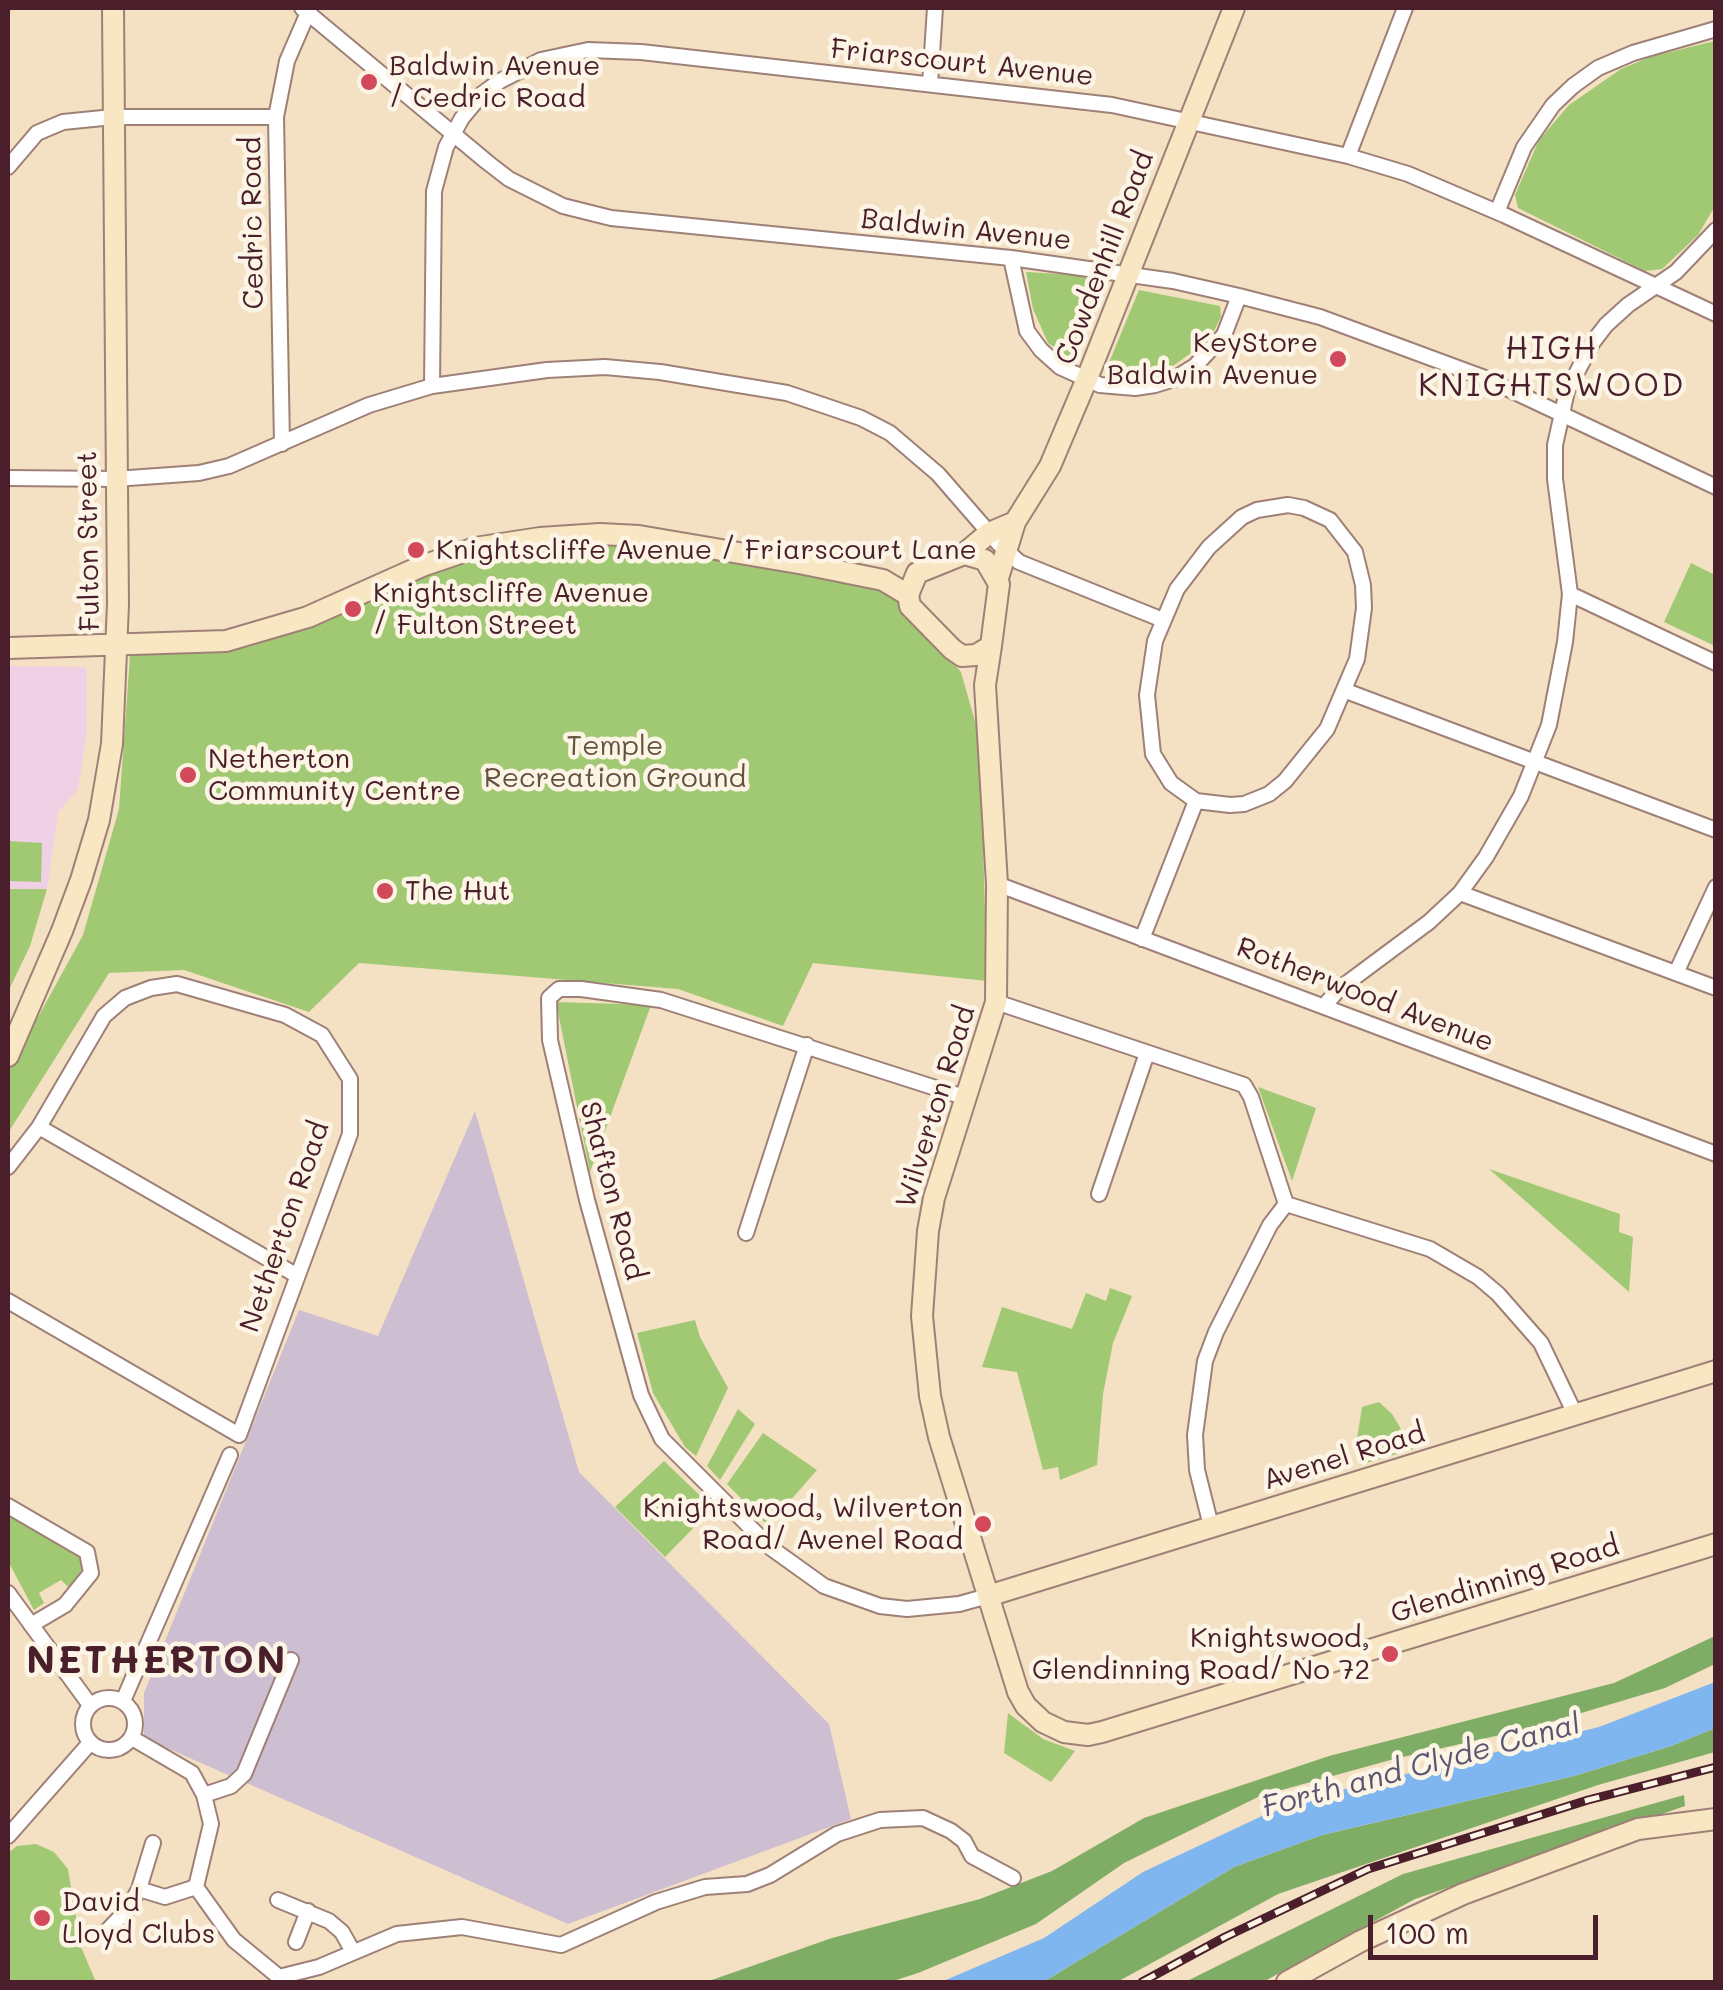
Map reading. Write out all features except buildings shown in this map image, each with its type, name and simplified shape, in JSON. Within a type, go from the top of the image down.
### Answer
[{"type":"street","name":"Fulton Street","points":[[8,1056],[81,880],[99,820],[112,744],[117,647],[113,8]]},
{"type":"street","points":[[930,84],[935,8]]},
{"type":"street","name":"Cowdenhill Road","points":[[964,554],[998,544],[1050,466],[1234,8]]},
{"type":"street","points":[[1348,156],[1406,8]]},
{"type":"street","name":"Cedric Road","points":[[282,444],[276,117],[287,61],[306,9]]},
{"type":"street","name":"Baldwin Avenue","points":[[306,9],[509,179],[584,213],[1011,258],[1238,296],[1320,317],[1485,378],[1716,486]]},
{"type":"street","points":[[1497,212],[1524,148],[1553,105],[1574,86],[1598,68],[1634,53],[1716,29]]},
{"type":"street","name":"Friarscourt Avenue","points":[[432,386],[434,191],[452,135],[482,94],[518,70],[562,54],[588,50],[641,52],[930,84],[1112,105],[1190,119],[1408,174],[1716,314]]},
{"type":"street","points":[[8,167],[37,133],[63,122],[113,117],[276,117]]},
{"type":"street","points":[[1324,1006],[1339,989],[1429,922],[1460,892],[1509,820],[1535,762],[1559,684],[1570,594],[1556,478],[1555,444],[1560,413],[1593,342],[1628,305],[1676,272],[1716,230]]},
{"type":"street","points":[[1011,258],[1020,310],[1028,331],[1060,367],[1086,380],[1136,388],[1174,379],[1209,354],[1224,334],[1238,296]]},
{"type":"street","points":[[8,478],[115,479],[199,474],[229,466],[369,404],[432,386],[508,373],[605,368],[660,372],[787,393],[826,404],[890,434],[938,474],[998,544],[1019,562],[1163,620]]},
{"type":"street","points":[[1272,506],[1304,508],[1340,529],[1360,565],[1362,629],[1346,690],[1327,729],[1306,759],[1270,794],[1230,806],[1196,801],[1171,783],[1160,769],[1148,730],[1150,666],[1163,620],[1192,567],[1209,546],[1242,517],[1272,506]]},
{"type":"street","points":[[8,648],[226,641],[308,617],[422,566],[475,548],[600,534],[638,536],[883,580],[908,595]]},
{"type":"street","points":[[962,656],[982,654],[991,646],[998,544]]},
{"type":"street","points":[[883,580],[917,573],[964,554],[985,560],[998,578]]},
{"type":"street","points":[[917,573],[908,595],[910,606],[962,656],[985,685]]},
{"type":"street","points":[[1570,594],[1716,663]]},
{"type":"street","name":"Wilverton Road","points":[[988,1596],[938,1437],[922,1316],[934,1198],[996,1002],[997,884],[985,685],[991,646]]},
{"type":"street","points":[[1346,690],[1716,830]]},
{"type":"street","points":[[1142,939],[1196,801]]},
{"type":"street","name":"Rotherwood Avenue","points":[[997,884],[1716,1154]]},
{"type":"street","points":[[1676,973],[1716,886]]},
{"type":"street","points":[[1460,892],[1716,988]]},
{"type":"street","name":"Netherton Road","points":[[8,1166],[38,1127],[104,1016],[125,998],[151,988],[176,984],[202,989],[285,1014],[322,1036],[350,1079],[350,1134],[239,1435],[8,1301]]},
{"type":"street","name":"Shafton Road","points":[[967,1098],[661,1000],[570,989],[559,989],[549,998],[550,1040],[560,1092],[641,1395],[650,1418],[674,1454],[771,1548],[824,1586],[880,1606],[907,1608],[960,1604],[988,1596]]},
{"type":"street","points":[[996,1002],[1244,1085],[1286,1204]]},
{"type":"street","points":[[746,1233],[807,1046]]},
{"type":"street","points":[[1099,1194],[1147,1053]]},
{"type":"street","points":[[38,1127],[296,1275]]},
{"type":"street","points":[[1286,1204],[1411,1241],[1478,1277],[1541,1343],[1575,1414]]},
{"type":"street","points":[[1210,1526],[1197,1470],[1195,1436],[1205,1361],[1270,1225],[1286,1204]]},
{"type":"street","name":"Avenel Road","points":[[988,1596],[1716,1371]]},
{"type":"street","points":[[122,1701],[230,1455]]},
{"type":"street","points":[[8,1506],[87,1552],[91,1573],[65,1605],[31,1625]]},
{"type":"street","name":"Glendinning Road","points":[[988,1596],[1026,1706],[1053,1728],[1088,1735],[1716,1544]]},
{"type":"street","points":[[8,1592],[90,1705]]},
{"type":"street","points":[[204,1795],[231,1786],[244,1774],[291,1660]]},
{"type":"street","points":[[102,1698],[122,1701],[135,1720],[132,1738],[110,1751],[90,1743],[82,1721],[90,1705],[102,1698]]},
{"type":"street","points":[[132,1738],[192,1773],[204,1795],[211,1824],[196,1887],[234,1940],[278,1980],[397,1934],[462,1927],[561,1944],[656,1902],[705,1887],[746,1884],[770,1875],[838,1834],[880,1820],[923,1818],[951,1831],[964,1841],[972,1856],[1013,1878]]},
{"type":"street","points":[[8,1836],[90,1743]]},
{"type":"street","points":[[1287,1982],[1361,1940],[1462,1894],[1638,1829],[1716,1819]]},
{"type":"street","points":[[104,1934],[128,1909],[140,1889],[154,1843]]},
{"type":"street","points":[[140,1889],[165,1897],[196,1887]]},
{"type":"street","points":[[278,1900],[336,1926],[352,1950]]},
{"type":"street","points":[[296,1942],[308,1911]]},
{"type":"shaded area","points":[[8,666],[85,667],[87,673],[87,731],[78,789],[58,812],[47,889],[8,889]]},
{"type":"shaded area","points":[[475,1111],[579,1472],[829,1724],[851,1819],[568,1924],[144,1738],[144,1693],[299,1310],[378,1336]]},
{"type":"green space","points":[[1715,41],[1715,206],[1698,235],[1662,269],[1645,271],[1518,208],[1515,195],[1539,140],[1569,105],[1621,69],[1650,57]]},
{"type":"green space","points":[[1026,272],[1098,276],[1105,283],[1080,349],[1067,356],[1048,343],[1033,309]]},
{"type":"green space","points":[[1139,290],[1220,306],[1221,317],[1210,339],[1169,369],[1114,377],[1108,365]]},
{"type":"green space","name":"Temple Recreation Ground","points":[[626,540],[894,593],[961,672],[980,739],[987,981],[813,963],[783,1026],[678,989],[359,963],[309,1012],[184,970],[109,973],[8,1133],[8,1072],[83,935],[119,809],[130,656],[249,647],[481,554]]},
{"type":"green space","points":[[1691,563],[1715,575],[1715,646],[1664,622]]},
{"type":"green space","points":[[8,841],[42,843],[41,882],[8,881]]},
{"type":"green space","points":[[8,889],[47,889],[30,946],[8,992]]},
{"type":"green space","points":[[556,1002],[651,1005],[590,1172]]},
{"type":"green space","points":[[1258,1087],[1316,1108],[1292,1181]]},
{"type":"green space","points":[[1489,1169],[1620,1214],[1619,1232],[1633,1237],[1629,1292]]},
{"type":"green space","points":[[1110,1288],[1132,1296],[1113,1343],[1103,1394],[1097,1465],[1060,1480],[1058,1467],[1043,1470],[1017,1372],[982,1367],[1002,1307],[1072,1329],[1086,1293],[1106,1301]]},
{"type":"green space","points":[[695,1320],[728,1388],[696,1456],[685,1447],[653,1393],[637,1333]]},
{"type":"green space","points":[[1379,1402],[1392,1414],[1413,1449],[1360,1465],[1356,1445],[1362,1407]]},
{"type":"green space","points":[[738,1409],[755,1424],[720,1480],[707,1466]]},
{"type":"green space","points":[[763,1433],[817,1470],[768,1526],[727,1484]]},
{"type":"green space","points":[[664,1461],[713,1508],[665,1557],[615,1507]]},
{"type":"green space","points":[[8,1517],[22,1521],[81,1556],[81,1575],[69,1588],[61,1580],[39,1593],[44,1603],[34,1610],[8,1561]]},
{"type":"green space","points":[[1715,1636],[1715,1664],[1665,1688],[1531,1728],[1394,1759],[1260,1796],[1124,1863],[1036,1924],[918,1973],[890,1982],[706,1982],[832,1938],[980,1899],[1052,1871],[1144,1818],[1329,1756],[1614,1683]]},
{"type":"green space","points":[[1008,1713],[1043,1739],[1075,1751],[1051,1782],[1004,1753]]},
{"type":"green space","points":[[1715,1728],[1715,1752],[1598,1785],[1278,1894],[1117,1982],[1043,1982],[1234,1867],[1322,1835],[1574,1776]]},
{"type":"green space","points":[[1684,1795],[1685,1806],[1415,1899],[1263,1982],[1185,1982],[1403,1874]]},
{"type":"green space","name":"David Lloyd Clubs","points":[[36,1844],[54,1852],[68,1869],[81,1947],[96,1982],[8,1982],[8,1853],[17,1846]]},
{"type":"water","points":[[1715,1682],[1715,1728],[1671,1746],[1574,1776],[1322,1835],[1234,1867],[1043,1982],[941,1982],[1044,1938],[1143,1872],[1262,1816],[1324,1794],[1599,1727]]},
{"type":"railway","points":[[1142,1982],[1225,1937],[1368,1869],[1588,1800],[1716,1767]]},
{"type":"place","name":"Baldwin Avenue / Cedric Road","points":[[369,82]]},
{"type":"place","name":"KeyStore Baldwin Avenue","points":[[1338,359]]},
{"type":"place","name":"Knightscliffe Avenue / Friarscourt Lane","points":[[416,550]]},
{"type":"place","name":"Knightscliffe Avenue / Fulton Street","points":[[353,609]]},
{"type":"place","name":"Netherton Community Centre","points":[[188,775]]},
{"type":"place","name":"The Hut","points":[[385,891]]},
{"type":"place","name":"Knightswood, Wilverton Road/ Avenel Road","points":[[983,1524]]},
{"type":"place","name":"Knightswood, Glendinning Road/ No 72","points":[[1390,1654]]},
{"type":"place","name":"David Lloyd Clubs","points":[[42,1918]]},
{"type":"district","name":"HIGH KNIGHTSWOOD","points":[[1552,368]]},
{"type":"district","name":"NETHERTON","points":[[157,1661]]},
{"type":"water label","name":"Forth and Clyde Canal","points":[[1421,1766]]}]
